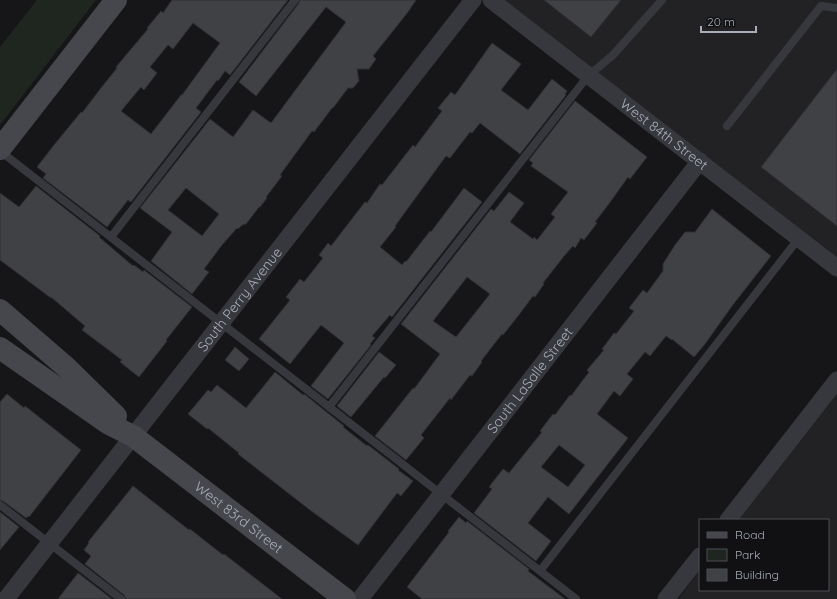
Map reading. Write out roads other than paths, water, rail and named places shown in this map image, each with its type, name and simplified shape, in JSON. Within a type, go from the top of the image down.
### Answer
[{"type":"street","points":[[0,150],[116,0]]},
{"type":"street","name":"South Perry Avenue","points":[[6,599],[473,0]]},
{"type":"street","name":"West 84th Street","points":[[491,0],[837,268]]},
{"type":"street","name":"South LaSalle Street","points":[[360,599],[700,161]]},
{"type":"street","name":"West 83rd Street","points":[[0,310],[66,367],[116,416],[133,436]]},
{"type":"street","name":"West 83rd Street","points":[[0,348],[109,424],[133,436],[345,599]]},
{"type":"street","points":[[729,519],[837,380]]},
{"type":"street","points":[[666,599],[699,557]]},
{"type":"lane","points":[[111,238],[295,0]]},
{"type":"lane","points":[[329,407],[588,76],[613,55],[662,0]]},
{"type":"lane","points":[[727,126],[821,6],[837,8]]},
{"type":"lane","points":[[0,150],[576,599]]},
{"type":"lane","points":[[540,571],[799,238]]},
{"type":"lane","points":[[0,505],[121,599]]}]
